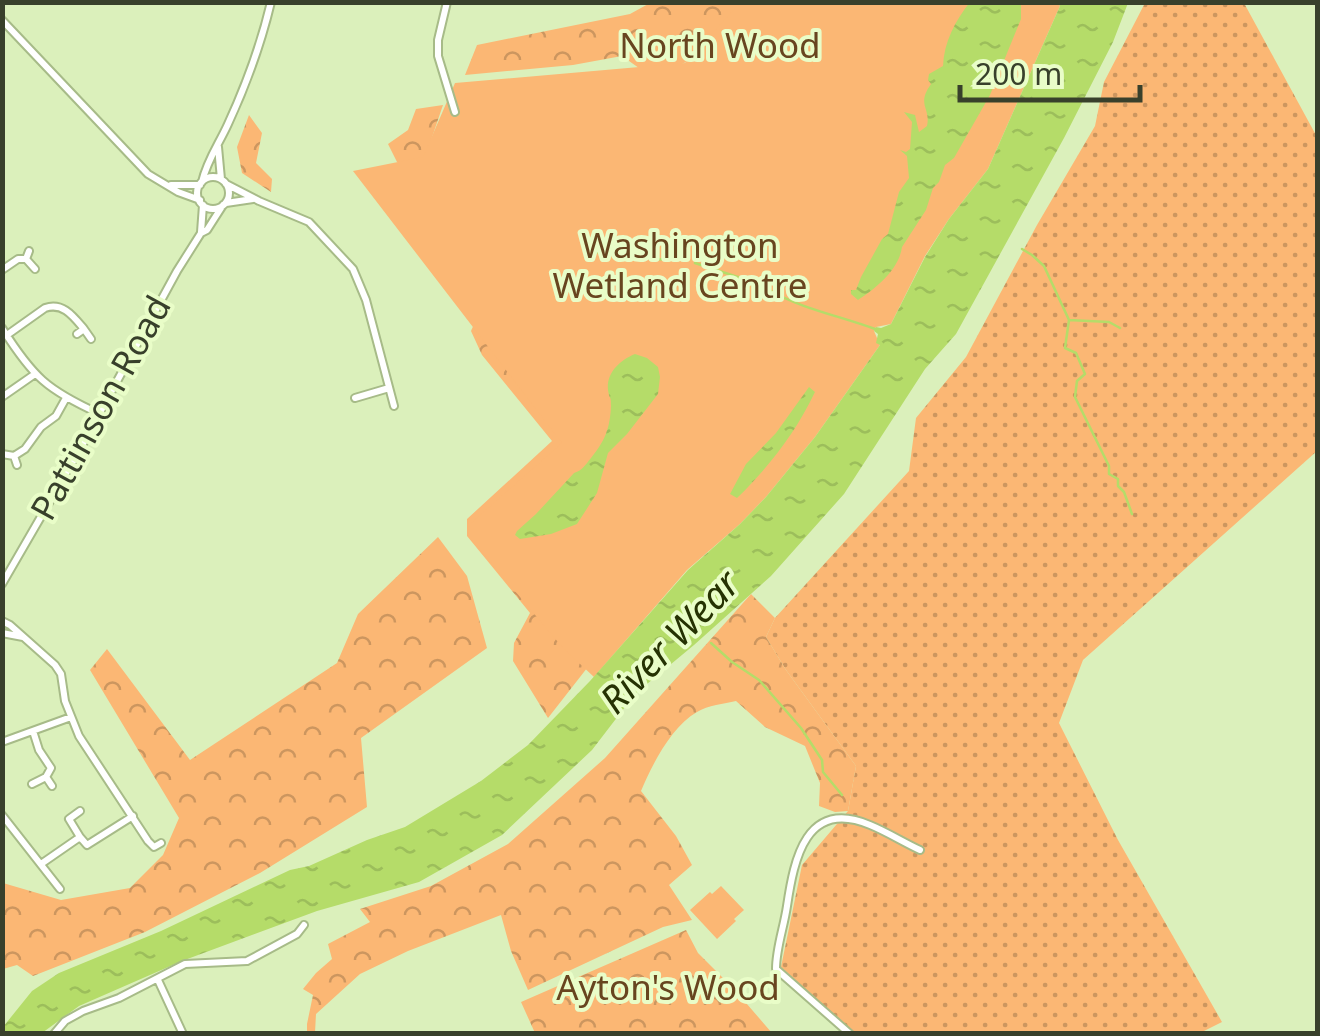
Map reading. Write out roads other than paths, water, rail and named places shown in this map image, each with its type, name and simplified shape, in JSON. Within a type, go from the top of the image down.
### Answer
[{"type":"street","points":[[201,202],[198,192],[206,167],[259,47],[270,2]]},
{"type":"street","points":[[447,2],[438,56],[455,112]]},
{"type":"street","points":[[2,20],[148,174],[213,208],[254,199]]},
{"type":"street","points":[[218,146],[229,194],[224,204]]},
{"type":"street","points":[[165,184],[201,183],[212,178],[309,222],[353,269],[366,300],[394,406]]},
{"type":"street","name":"Pattinson Road","points":[[201,202],[201,233]]},
{"type":"street","name":"Pattinson Road","points":[[2,584],[177,271],[224,204]]},
{"type":"street","points":[[2,270],[28,255],[36,269]]},
{"type":"street","points":[[92,339],[81,332],[67,310],[52,306],[5,332],[25,363],[47,386],[100,414]]},
{"type":"street","points":[[2,397],[36,374]]},
{"type":"street","points":[[355,398],[389,388]]},
{"type":"street","points":[[2,454],[15,460],[41,426],[56,416],[66,398]]},
{"type":"street","points":[[2,622],[55,664],[79,736],[155,848]]},
{"type":"street","points":[[2,634],[24,637]]},
{"type":"street","points":[[3,740],[70,718]]},
{"type":"street","points":[[32,784],[46,777],[50,768],[33,731]]},
{"type":"street","points":[[46,777],[52,786]]},
{"type":"street","points":[[63,808],[87,846],[134,816]]},
{"type":"street","points":[[69,819],[80,811]]},
{"type":"street","points":[[2,815],[60,890]]},
{"type":"street","points":[[848,1032],[776,969],[800,850],[808,833],[832,820],[867,824],[920,850]]},
{"type":"street","points":[[41,864],[80,837]]},
{"type":"street","points":[[54,1034],[64,1021],[158,980],[184,964],[247,961],[297,934],[304,925]]},
{"type":"street","points":[[158,980],[183,1034]]},
{"type":"water","points":[[970,2],[1021,3],[1021,19],[990,95],[954,158],[945,165],[926,210],[896,263],[879,284],[858,300],[851,290],[856,290],[888,234],[899,192],[909,178],[907,156],[900,150],[910,149],[912,122],[904,112],[915,115],[919,132],[927,126],[924,102],[931,84],[929,74],[943,66],[951,32]]},
{"type":"water","name":"River Wear","points":[[1058,3],[1128,3],[1113,42],[1064,138],[956,334],[925,369],[844,494],[771,576],[635,694],[592,750],[502,835],[419,882],[317,911],[182,961],[79,1006],[42,1033],[3,1033],[3,1027],[32,991],[59,973],[161,931],[290,870],[405,827],[481,781],[528,745],[688,570],[766,497],[815,437],[880,345],[876,343],[876,327],[891,324],[925,257],[988,169],[1060,6]]},
{"type":"water","points":[[635,354],[658,367],[658,394],[608,453],[597,493],[577,524],[551,534],[520,539],[515,535],[517,531],[584,467],[600,446],[610,414],[609,378],[619,364]]},
{"type":"water","points":[[809,387],[815,392],[781,448],[737,498],[730,494],[746,464],[776,433]]},
{"type":"waterway","points":[[1022,249],[1044,266],[1069,320],[1065,348],[1076,353],[1085,374],[1077,381],[1075,397],[1109,466],[1109,474],[1118,479],[1132,514]]},
{"type":"waterway","points":[[595,252],[667,260]]},
{"type":"waterway","points":[[695,263],[762,285]]},
{"type":"waterway","points":[[769,290],[875,329]]},
{"type":"waterway","points":[[1069,320],[1109,322],[1120,328]]},
{"type":"waterway","name":"River Wear","points":[[711,643],[759,680],[801,728],[822,760],[823,772],[842,795]]},
{"type":"park label","name":"North Wood","points":[[720,46]]},
{"type":"park label","name":"Washington Wetland Centre","points":[[680,266]]},
{"type":"park label","name":"Ayton's Wood","points":[[668,988]]}]
